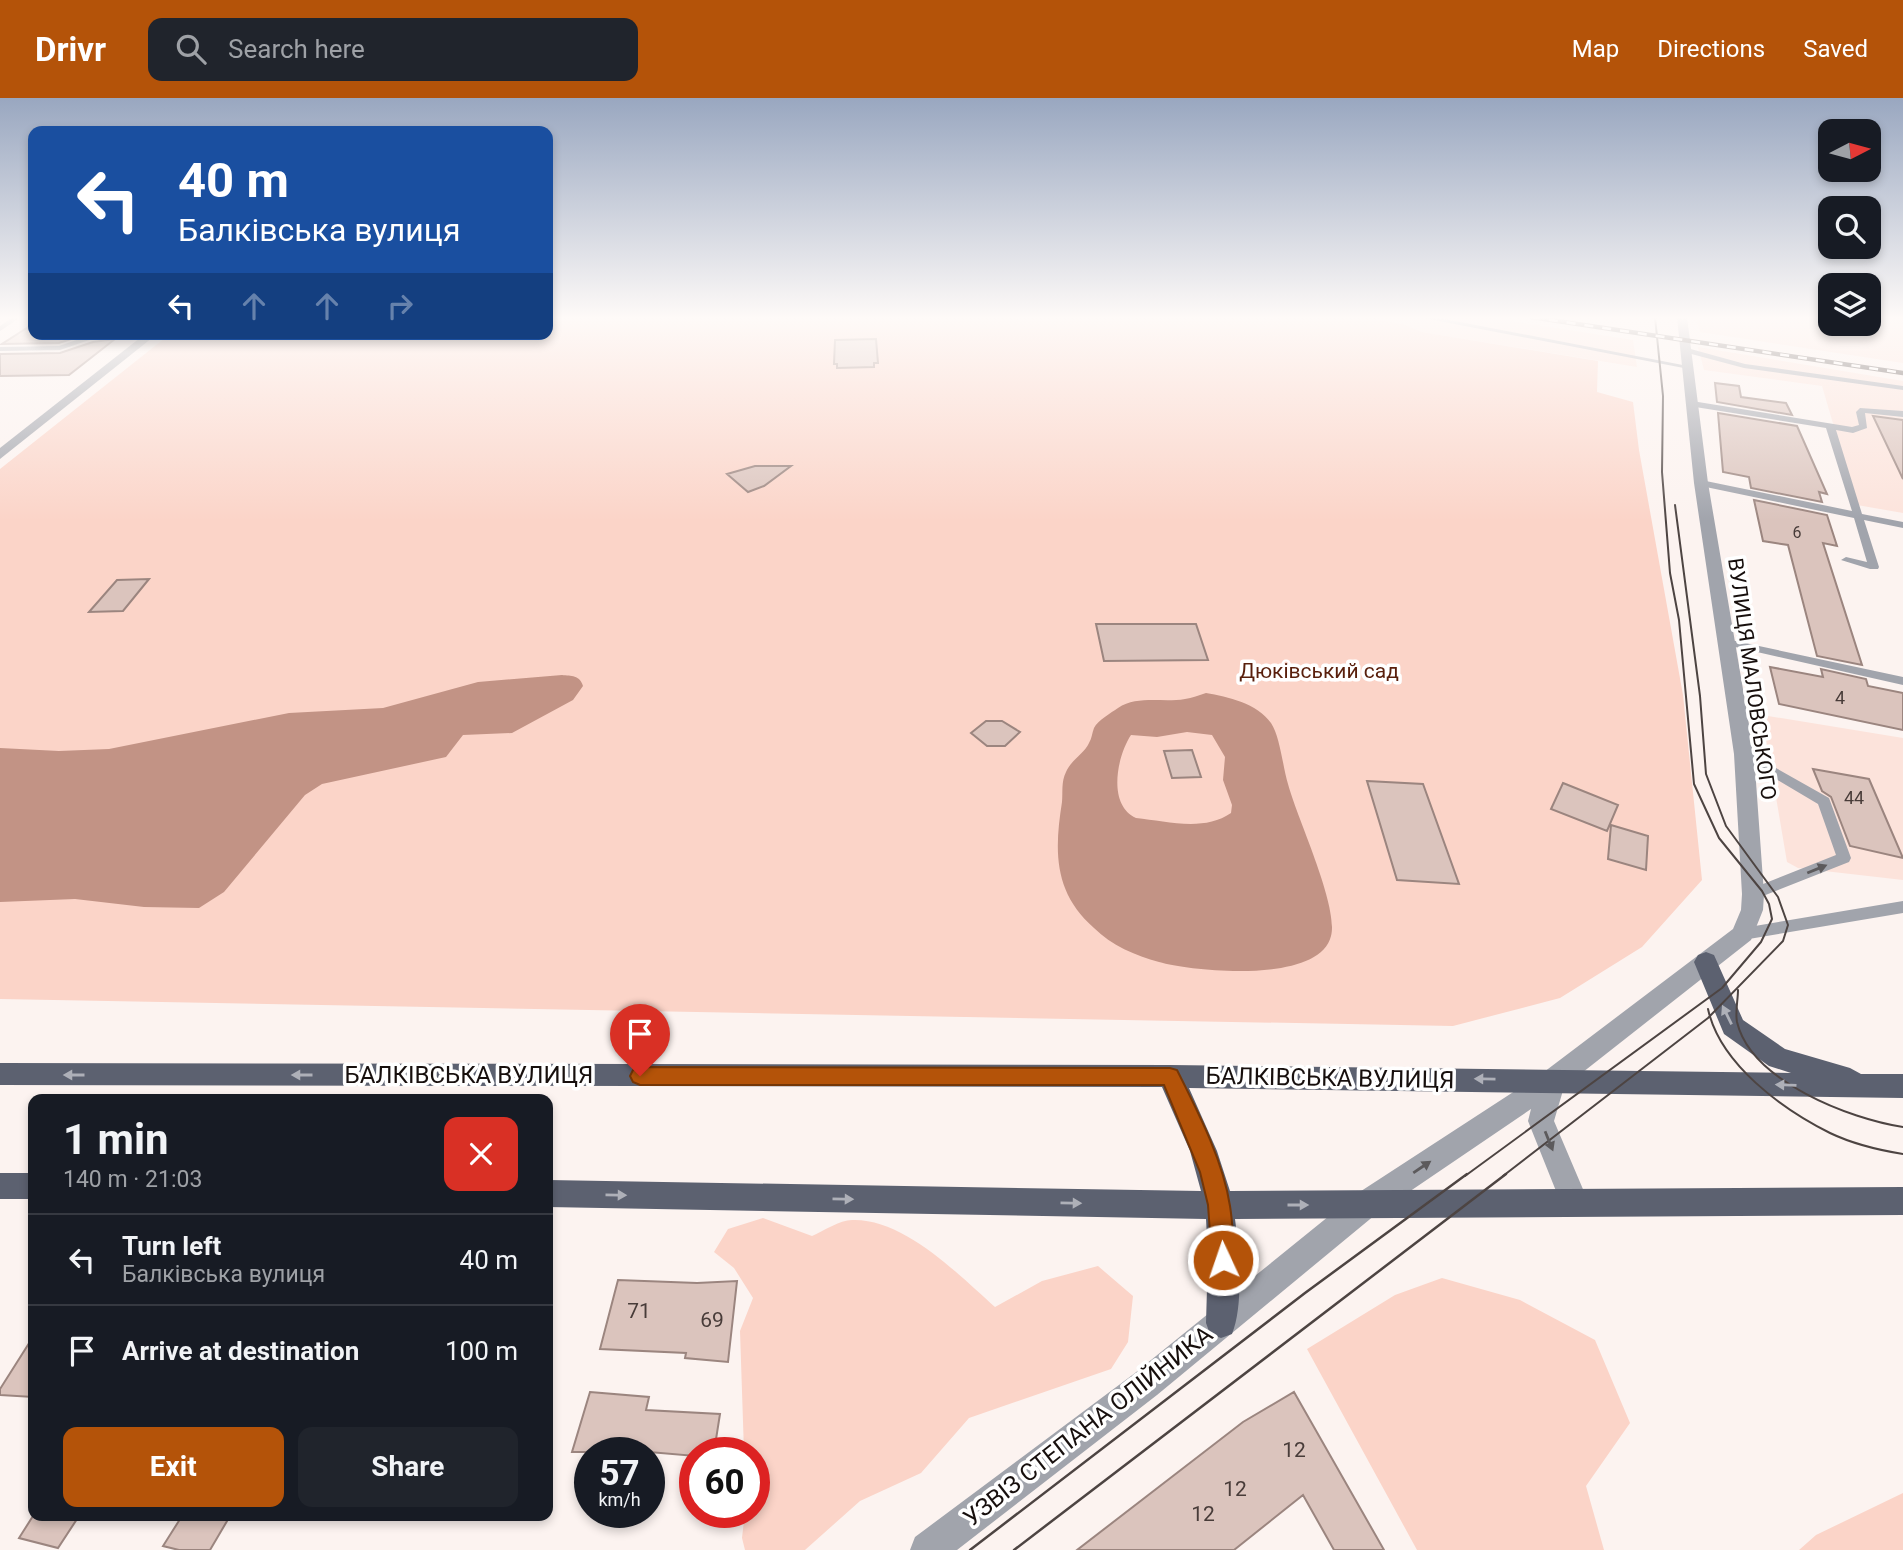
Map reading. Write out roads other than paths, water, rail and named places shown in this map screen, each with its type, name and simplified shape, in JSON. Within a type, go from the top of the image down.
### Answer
[{"type":"main road","points":[[1706,962],[1732,1027],[1778,1058],[1872,1086]]},
{"type":"main road","name":"БАЛКІВСЬКА ВУЛИЦЯ","points":[[0,1074],[1170,1076],[1903,1086]]},
{"type":"main road","points":[[1170,1076],[1199,1140],[1219,1205],[1223,1260],[1221,1323]]},
{"type":"main road","points":[[0,1186],[28,1186]]},
{"type":"main road","points":[[553,1194],[1219,1205],[1574,1200],[1903,1201]]},
{"type":"street","points":[[0,456],[89,385]]},
{"type":"street","name":"ВУЛИЦЯ МАЛОВСЬКОГО","points":[[1690,385],[1701,483],[1744,754],[1753,894],[1752,910],[1743,934]]},
{"type":"street","points":[[1574,1200],[1541,1121],[1553,1080],[1743,934]]},
{"type":"street","name":"УЗВІЗ СТЕПАНА ОЛІЙНИКА","points":[[928,1550],[1146,1384],[1365,1205],[1553,1080]]},
{"type":"lane","points":[[1880,385],[1903,388]]},
{"type":"lane","points":[[1692,404],[1861,429],[1864,426],[1860,412],[1863,410],[1903,414]]},
{"type":"lane","points":[[1830,426],[1874,567],[1846,560]]},
{"type":"lane","points":[[1701,483],[1903,525]]},
{"type":"lane","points":[[1726,642],[1903,681]]},
{"type":"lane","points":[[1744,754],[1824,801],[1844,858],[1753,894]]},
{"type":"lane","points":[[1743,934],[1903,906]]},
{"type":"tram line","points":[[1465,1176],[1722,988],[1761,942],[1772,919],[1769,904],[1762,891],[1719,838],[1694,784],[1679,620],[1670,573],[1662,472],[1662,385]]},
{"type":"tram line","points":[[1675,505],[1700,696],[1706,774],[1726,826],[1778,897],[1788,925],[1783,941],[1710,1016]]},
{"type":"tram line","points":[[1738,990],[1737,1022],[1746,1043],[1761,1062],[1805,1094],[1831,1106],[1857,1116],[1903,1127]]},
{"type":"tram line","points":[[1708,1009],[1710,1016]]},
{"type":"tram line","points":[[1503,1176],[1710,1016]]},
{"type":"tram line","points":[[1710,1016],[1725,1048],[1739,1066],[1773,1098],[1811,1123],[1839,1137],[1903,1154]]},
{"type":"tram line","points":[[970,1550],[1305,1293],[1467,1174]]},
{"type":"tram line","points":[[1014,1550],[1506,1174]]},
{"type":"park label","name":"Дюківський сад","points":[[1319,671]]}]
